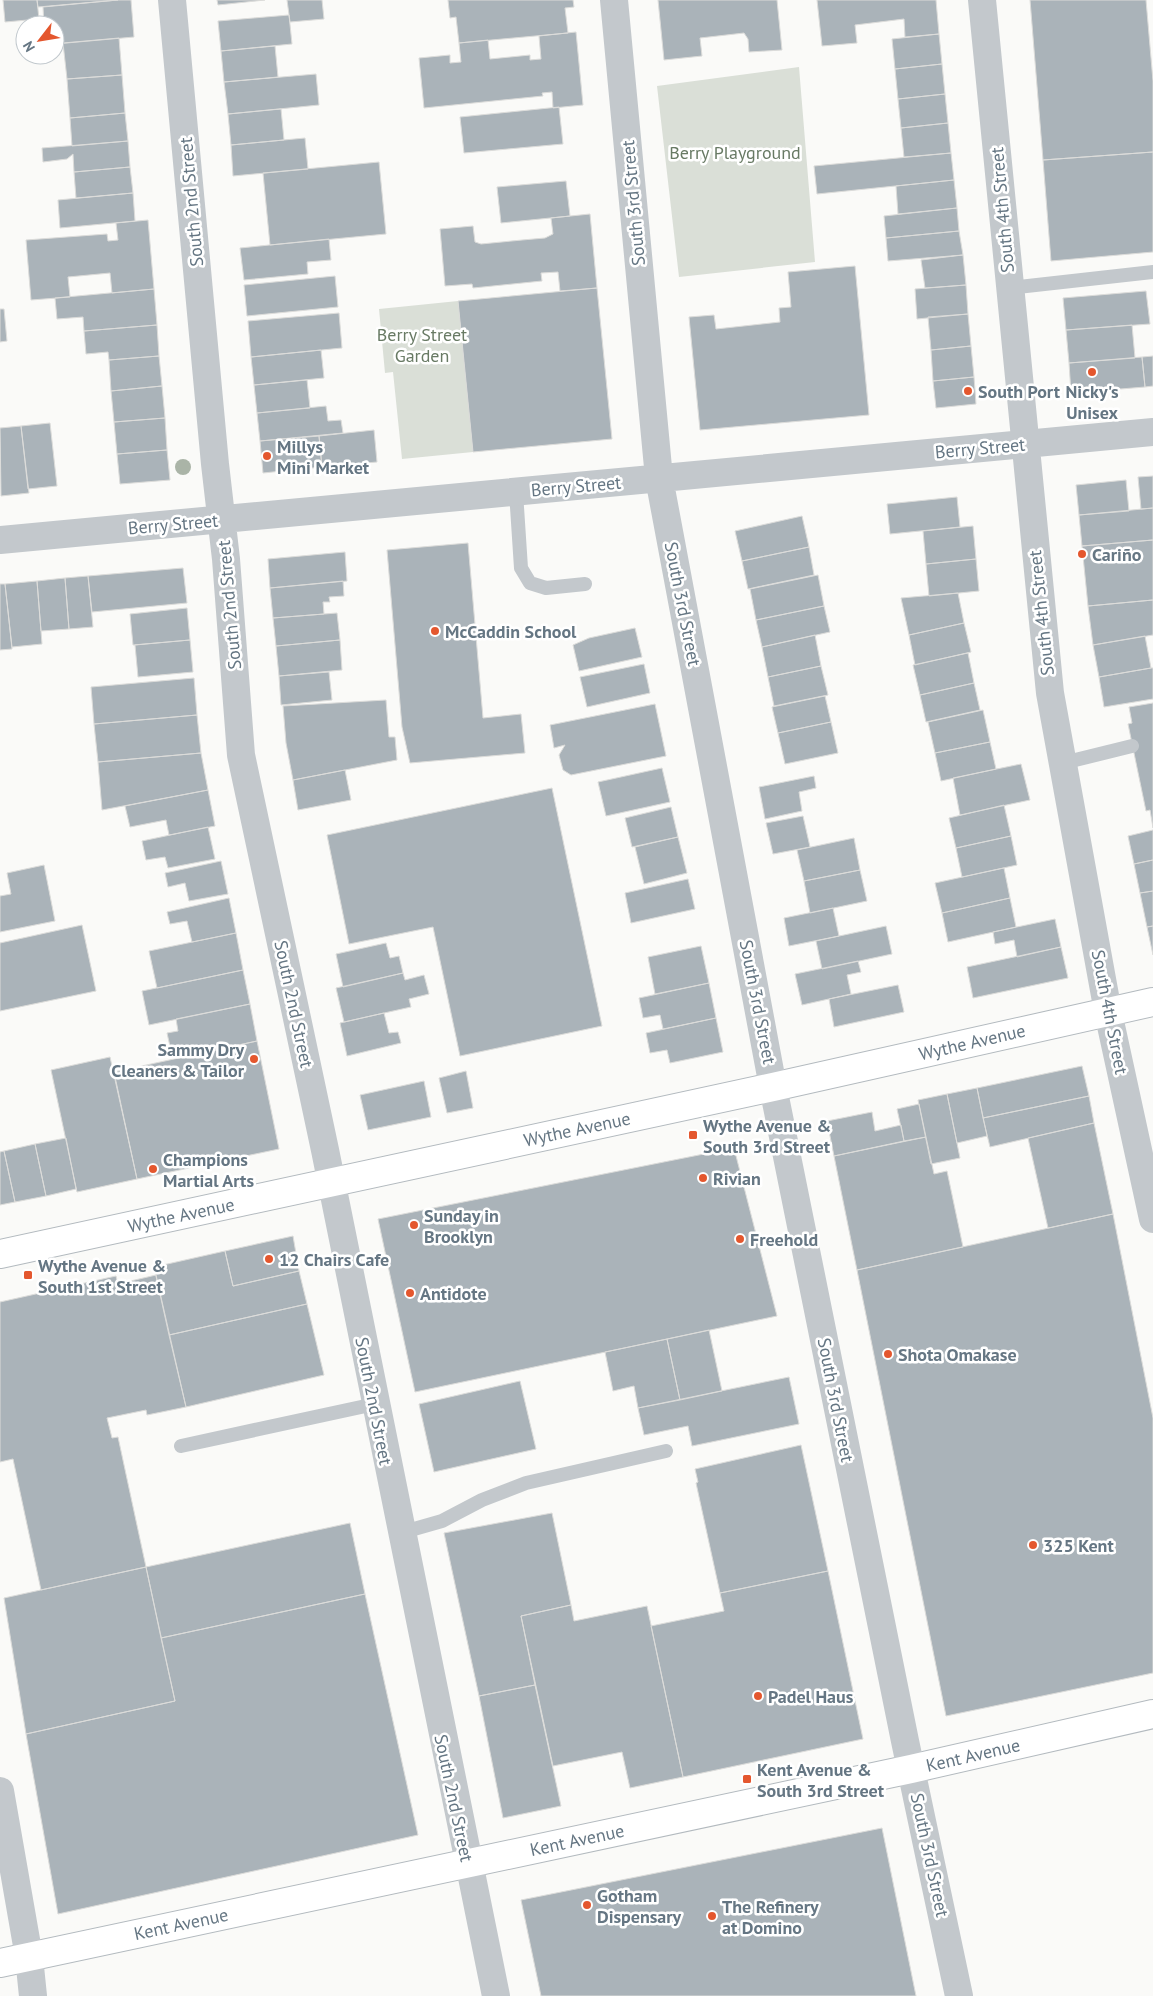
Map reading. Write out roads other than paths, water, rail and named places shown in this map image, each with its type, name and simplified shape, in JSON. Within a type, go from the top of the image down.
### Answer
[{"type":"main road","name":"Wythe Avenue","points":[[0,1254],[773,1087],[1153,1002]]},
{"type":"main road","name":"Kent Avenue","points":[[0,1963],[911,1769],[1153,1714]]},
{"type":"street","name":"South 2nd Street","points":[[172,0],[222,520],[241,755],[496,1996]]},
{"type":"street","name":"South 3rd Street","points":[[614,0],[659,478],[773,1087],[911,1769],[960,1996]]},
{"type":"street","name":"South 4th Street","points":[[982,0],[1024,444],[1050,693],[1108,1012],[1153,1219]]},
{"type":"street","name":"Berry Street","points":[[0,540],[1153,432]]},
{"type":"street","points":[[0,1791],[29,1957],[33,1996]]},
{"type":"lane","points":[[1009,288],[1153,272]]},
{"type":"lane","points":[[516,492],[521,568],[530,583],[546,588],[585,584]]},
{"type":"lane","points":[[1063,763],[1132,746]]},
{"type":"lane","points":[[181,1446],[375,1404]]},
{"type":"lane","points":[[400,1532],[442,1521],[482,1500],[526,1483],[666,1451]]},
{"type":"place","name":"Nicky's Unisex","points":[[1092,372]]},
{"type":"place","name":"South Port","points":[[968,391]]},
{"type":"place","name":"Millys Mini Market","points":[[267,456]]},
{"type":"place","name":"Cariño","points":[[1082,554]]},
{"type":"place","name":"McCaddin School","points":[[435,631]]},
{"type":"place","name":"Sammy Dry Cleaners & Tailor","points":[[254,1059]]},
{"type":"place","name":"Wythe Avenue & South 3rd Street","points":[[693,1135]]},
{"type":"place","name":"Champions Martial Arts","points":[[153,1169]]},
{"type":"place","name":"Rivian","points":[[703,1178]]},
{"type":"place","name":"Sunday in Brooklyn","points":[[414,1225]]},
{"type":"place","name":"Freehold","points":[[740,1239]]},
{"type":"place","name":"12 Chairs Cafe","points":[[269,1259]]},
{"type":"place","name":"Wythe Avenue & South 1st Street","points":[[28,1275]]},
{"type":"place","name":"Antidote","points":[[410,1293]]},
{"type":"place","name":"Shota Omakase","points":[[888,1354]]},
{"type":"place","name":"325 Kent","points":[[1033,1545]]},
{"type":"place","name":"Padel Haus","points":[[758,1696]]},
{"type":"place","name":"Kent Avenue & South 3rd Street","points":[[747,1779]]},
{"type":"place","name":"Gotham Dispensary","points":[[587,1905]]},
{"type":"place","name":"The Refinery at Domino","points":[[712,1916]]},
{"type":"park label","name":"Berry Playground","points":[[735,152]]},
{"type":"park label","name":"Berry Street Garden","points":[[422,344]]}]
